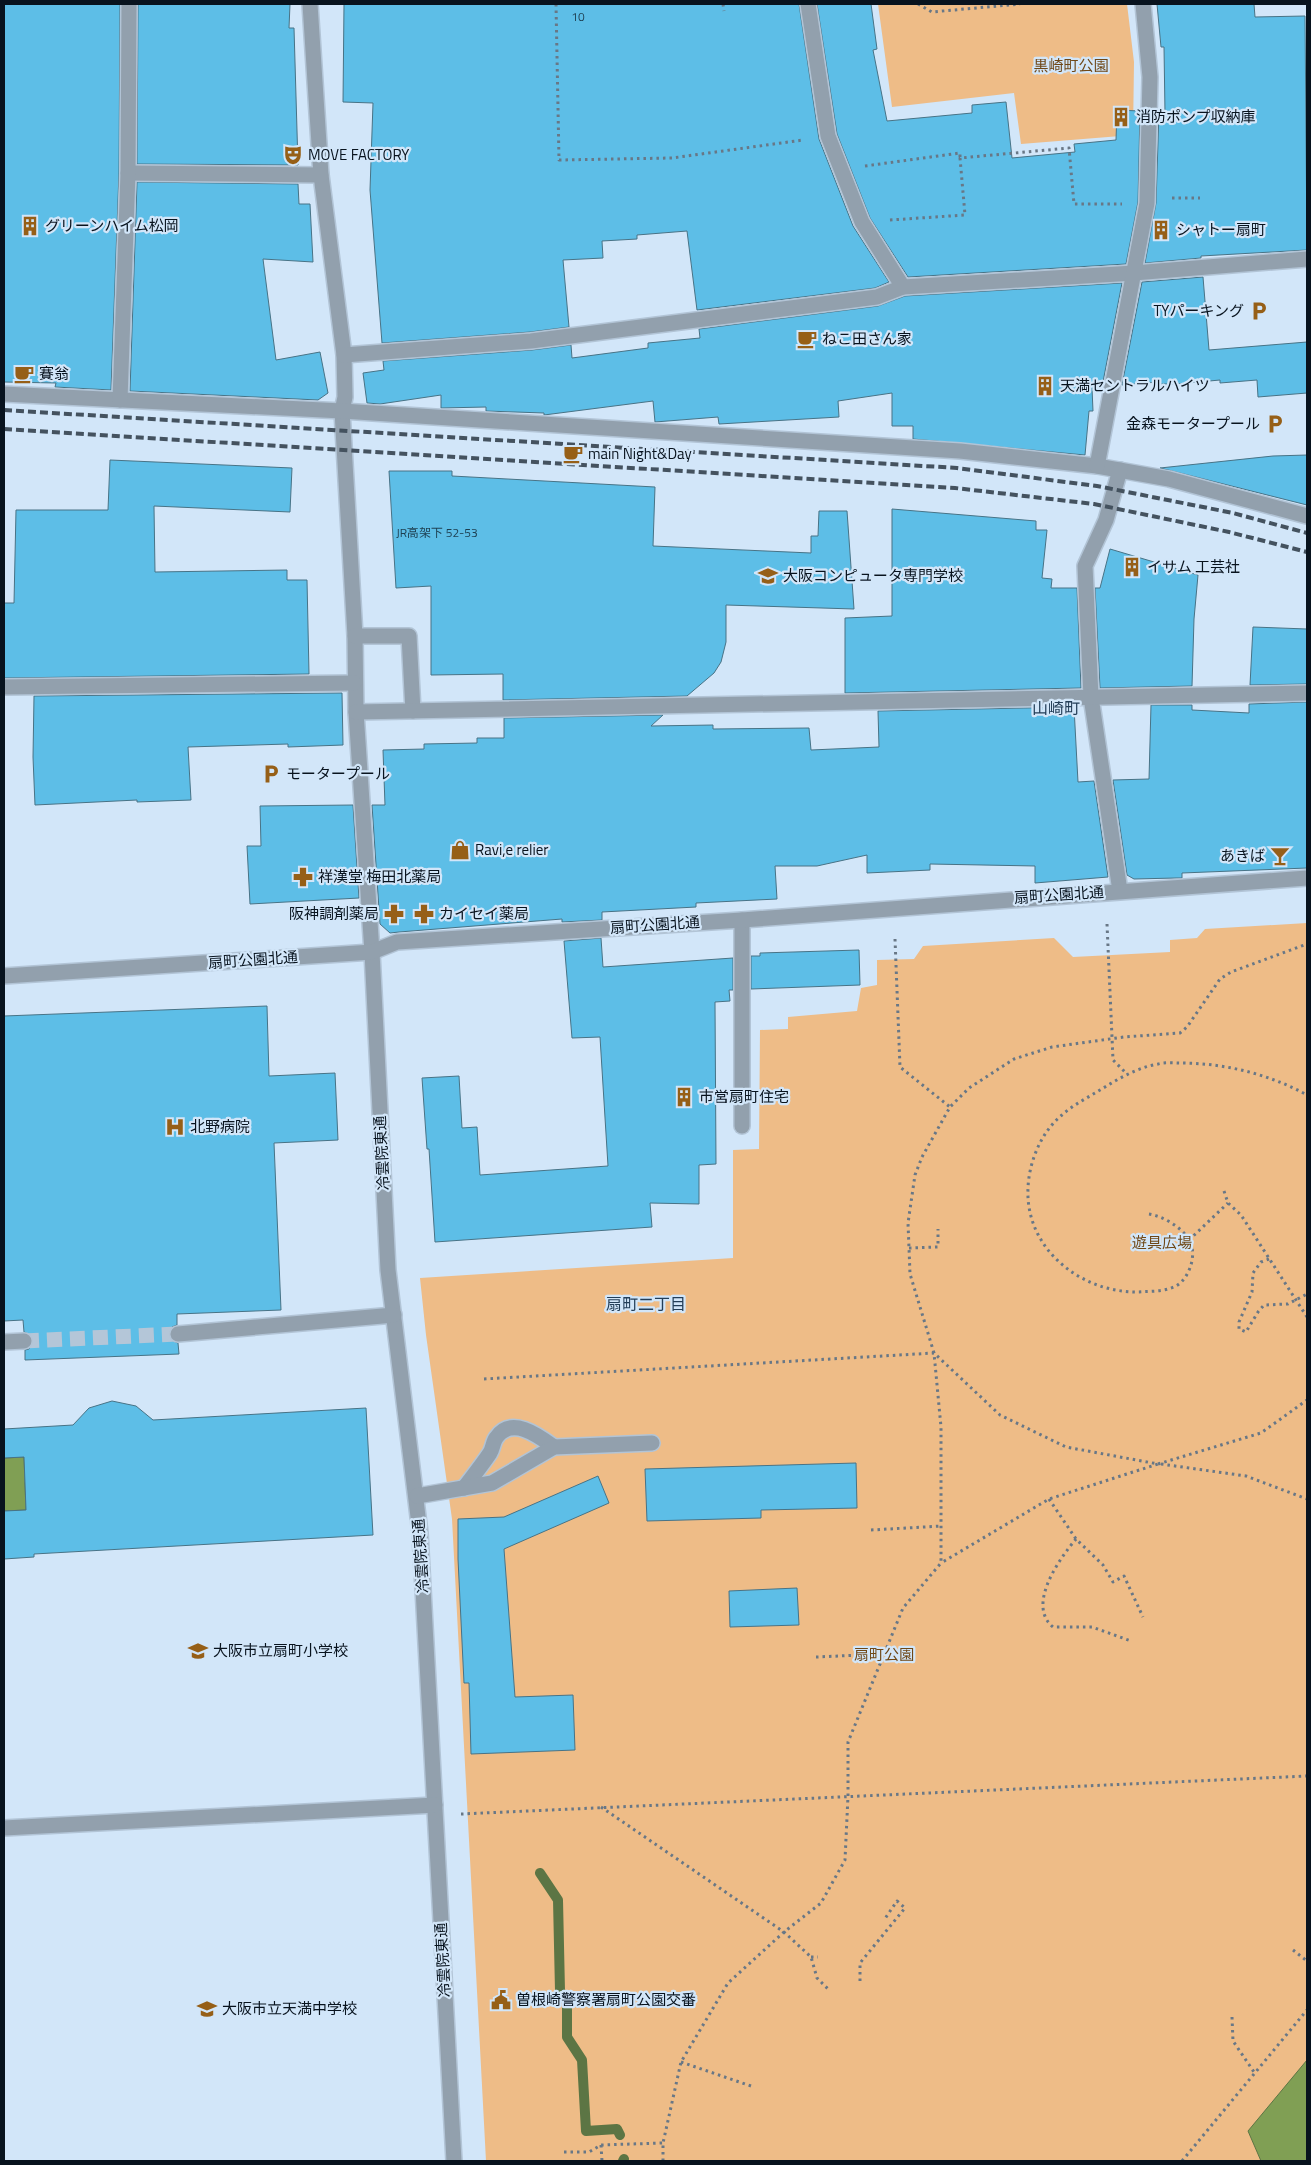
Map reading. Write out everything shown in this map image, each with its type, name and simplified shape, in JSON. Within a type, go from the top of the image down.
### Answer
[{"type":"street","points":[[120,400],[128,173],[129,4]]},
{"type":"street","name":"冷雲院東通","points":[[310,4],[321,174],[344,355],[346,397],[342,411],[355,636],[354,683],[372,952],[388,1270],[417,1496],[454,2161]]},
{"type":"street","points":[[808,4],[828,136],[862,222],[902,287]]},
{"type":"street","points":[[1097,466],[1147,203],[1150,77],[1143,4]]},
{"type":"street","points":[[128,173],[321,174]]},
{"type":"street","points":[[344,355],[531,341],[877,297],[902,287],[1134,273],[1307,259]]},
{"type":"street","points":[[4,394],[342,411],[950,450],[1120,470],[1168,479],[1307,516]]},
{"type":"street","points":[[1120,470],[1106,520],[1085,566],[1091,697],[1120,891]]},
{"type":"street","points":[[355,636],[409,636],[413,711]]},
{"type":"street","points":[[4,688],[354,683]]},
{"type":"street","points":[[356,712],[1307,693]]},
{"type":"street","name":"扇町公園北通","points":[[4,976],[372,952],[397,942],[742,920],[1307,878]]},
{"type":"street","points":[[742,920],[742,1126]]},
{"type":"street","points":[[178,1334],[394,1315]]},
{"type":"street","points":[[4,1342],[24,1341]]},
{"type":"street","points":[[464,1488],[491,1451],[496,1438],[504,1430],[516,1428],[530,1430],[554,1447]]},
{"type":"street","points":[[417,1496],[492,1483],[554,1447],[652,1443]]},
{"type":"street","points":[[4,1828],[435,1805]]},
{"type":"path","points":[[556,4],[559,160],[672,158],[828,136]]},
{"type":"path","points":[[723,4],[724,11]]},
{"type":"path","points":[[918,4],[932,12],[1020,4]]},
{"type":"path","points":[[960,158],[1069,148],[1074,204],[1147,203]]},
{"type":"path","points":[[840,170],[960,153],[965,215],[862,222]]},
{"type":"path","points":[[1107,924],[1113,1060],[1127,1074]]},
{"type":"path","points":[[895,939],[900,1067],[950,1107]]},
{"type":"path","points":[[940,1563],[941,1426],[934,1353],[910,1274],[908,1223],[914,1174],[950,1107],[969,1088],[1014,1059],[1052,1047],[1124,1037],[1180,1033],[1187,1027],[1220,979],[1231,972],[1307,944]]},
{"type":"path","points":[[1149,1214],[1167,1220],[1189,1240],[1192,1249],[1190,1268],[1181,1283],[1173,1287],[1157,1291],[1117,1291],[1090,1283],[1071,1272],[1055,1258],[1044,1244],[1036,1228],[1028,1190],[1030,1169],[1042,1140],[1060,1116],[1127,1074],[1159,1063],[1220,1066],[1262,1075],[1307,1095]]},
{"type":"path","points":[[1224,1191],[1228,1203],[1241,1215],[1307,1316]]},
{"type":"path","points":[[1189,1240],[1228,1203]]},
{"type":"path","points":[[908,1248],[938,1248],[938,1229]]},
{"type":"path","points":[[1269,1259],[1261,1262],[1253,1273],[1252,1292],[1238,1322],[1239,1329],[1246,1332],[1264,1305],[1288,1304],[1307,1294]]},
{"type":"path","points":[[484,1379],[934,1353],[1000,1415],[1066,1447],[1158,1464],[1246,1476],[1307,1499]]},
{"type":"path","points":[[662,2161],[663,2143],[681,2062],[728,1983],[784,1932],[821,1903],[845,1860],[848,1742],[903,1608],[940,1563],[1049,1500],[1261,1433],[1307,1400]]},
{"type":"path","points":[[1049,1500],[1076,1539],[1103,1565],[1113,1582],[1124,1576],[1143,1617]]},
{"type":"path","points":[[872,1530],[940,1526]]},
{"type":"path","points":[[1076,1539],[1056,1565],[1050,1578],[1044,1601],[1044,1617],[1053,1627],[1092,1627],[1132,1641]]},
{"type":"path","points":[[816,1657],[884,1654]]},
{"type":"path","points":[[460,1814],[601,1806],[1307,1776]]},
{"type":"path","points":[[601,1806],[784,1932],[811,1957],[817,1978],[829,1990]]},
{"type":"path","points":[[860,1981],[860,1963],[905,1908],[897,1901],[884,1920]]},
{"type":"path","points":[[1293,1950],[1307,1961]]},
{"type":"path","points":[[811,1957],[818,1957]]},
{"type":"path","points":[[1182,2161],[1307,2010]]},
{"type":"path","points":[[1232,2017],[1233,2041],[1254,2072]]},
{"type":"path","points":[[681,2062],[751,2086]]},
{"type":"path","points":[[564,2152],[589,2152],[601,2145],[663,2143]]},
{"type":"path","points":[[601,2145],[602,2161]]},
{"type":"green space","name":"黒崎町公園","points":[[878,4],[1127,4],[1134,62],[1133,135],[1021,144],[1014,93],[892,107]]},
{"type":"green space","name":"扇町公園","points":[[1307,923],[1307,2161],[486,2161],[452,1519],[426,1335],[420,1278],[733,1258],[733,1150],[759,1149],[760,1030],[788,1029],[788,1017],[857,1011],[861,988],[877,985],[877,960],[914,959],[923,946],[1054,938],[1073,957],[1170,952],[1170,940],[1197,938],[1205,929]]},
{"type":"shaded area","points":[[24,1457],[26,1510],[4,1511],[4,1458]]},
{"type":"shaded area","points":[[1307,2060],[1307,2161],[1261,2161],[1248,2131]]},
{"type":"building","points":[[4,4],[120,4],[119,173],[111,390],[55,387],[56,383],[4,382]]},
{"type":"building","points":[[138,4],[290,4],[289,28],[294,28],[298,165],[137,164]]},
{"type":"building","points":[[344,4],[799,4],[819,139],[853,226],[889,282],[875,288],[697,310],[687,231],[637,235],[637,239],[602,241],[603,258],[563,260],[569,327],[530,332],[382,343],[370,190],[373,103],[343,102]]},
{"type":"building","points":[[817,4],[871,4],[877,49],[873,50],[887,121],[972,113],[972,105],[1006,102],[1012,158],[1075,152],[1074,144],[1116,140],[1117,110],[1140,111],[1138,202],[1126,264],[908,277],[870,218],[837,134]]},
{"type":"building","points":[[1157,4],[1254,4],[1255,17],[1305,16],[1307,250],[1201,256],[1201,258],[1145,263],[1156,203],[1159,112],[1165,113],[1164,47],[1161,47]]},
{"type":"building","points":[[137,182],[298,184],[299,204],[310,204],[313,262],[263,259],[276,360],[320,352],[328,393],[318,400],[130,391]]},
{"type":"building","points":[[1203,277],[1209,350],[1307,342],[1307,393],[1258,397],[1257,380],[1220,383],[1220,380],[1177,384],[1158,384],[1158,382],[1122,385],[1142,282]]},
{"type":"building","points":[[1122,283],[1102,387],[1092,388],[1093,411],[1089,411],[1085,455],[913,439],[913,426],[892,426],[892,393],[838,401],[839,417],[719,424],[718,417],[655,422],[653,401],[544,415],[544,413],[486,411],[486,407],[441,408],[441,395],[380,404],[367,403],[363,373],[384,370],[383,361],[532,350],[571,345],[572,358],[648,348],[648,343],[700,338],[699,329],[878,306],[905,296]]},
{"type":"building","points":[[1307,455],[1307,505],[1160,468],[1273,456]]},
{"type":"building","points":[[110,460],[292,468],[290,512],[154,506],[155,572],[287,570],[287,580],[307,580],[309,674],[4,678],[4,603],[14,603],[16,510],[108,510]]},
{"type":"building","points":[[389,471],[452,471],[452,476],[655,487],[653,546],[811,553],[811,536],[818,536],[819,511],[847,511],[854,609],[726,605],[726,642],[721,662],[714,673],[687,696],[503,700],[503,674],[431,675],[431,586],[396,588]]},
{"type":"building","points":[[892,509],[1036,521],[1036,530],[1047,530],[1042,578],[1052,579],[1051,588],[1077,588],[1081,688],[845,693],[845,618],[892,616]]},
{"type":"building","points":[[1110,549],[1198,575],[1194,619],[1192,686],[1100,688],[1095,588],[1100,588]]},
{"type":"building","points":[[1253,627],[1307,629],[1307,684],[1250,685]]},
{"type":"building","points":[[342,693],[343,745],[288,747],[288,744],[188,747],[191,800],[137,802],[137,800],[35,805],[33,757],[34,696]]},
{"type":"building","points":[[1307,702],[1307,868],[1182,873],[1182,878],[1134,879],[1127,875],[1113,780],[1149,779],[1151,705],[1192,705],[1192,710],[1249,713],[1249,704]]},
{"type":"building","points":[[1074,707],[1078,782],[1094,781],[1108,877],[1035,883],[1035,866],[930,864],[930,870],[867,873],[867,855],[817,866],[775,866],[777,899],[696,903],[696,907],[602,912],[602,920],[562,922],[562,919],[390,933],[380,924],[372,805],[385,805],[383,750],[424,749],[424,744],[477,743],[477,738],[504,738],[504,718],[663,715],[651,726],[713,725],[713,729],[809,728],[811,750],[879,747],[878,711]]},
{"type":"building","points":[[353,805],[359,898],[250,904],[247,846],[261,846],[260,806]]},
{"type":"building","points":[[601,938],[603,967],[733,958],[733,990],[729,990],[730,1001],[715,1002],[716,1164],[699,1165],[699,1204],[650,1203],[652,1227],[435,1242],[422,1078],[459,1076],[462,1128],[477,1127],[480,1175],[608,1166],[600,1037],[572,1038],[564,941]]},
{"type":"building","points":[[859,950],[860,985],[751,989],[751,956],[760,956],[760,953]]},
{"type":"building","name":"北野病院","points":[[267,1006],[269,1076],[335,1073],[338,1140],[274,1143],[281,1310],[177,1314],[177,1325],[172,1327],[169,1334],[171,1340],[178,1343],[179,1354],[25,1360],[25,1350],[29,1349],[33,1341],[32,1336],[24,1332],[23,1320],[4,1321],[4,1016]]},
{"type":"building","points":[[112,1401],[136,1406],[153,1420],[366,1408],[373,1535],[34,1554],[34,1557],[4,1559],[4,1511],[26,1510],[24,1457],[4,1458],[4,1429],[73,1425],[89,1408]]},
{"type":"building","points":[[856,1463],[857,1508],[761,1510],[761,1518],[647,1521],[645,1469]]},
{"type":"building","points":[[598,1476],[609,1503],[504,1549],[515,1697],[573,1695],[575,1750],[471,1754],[469,1683],[464,1683],[458,1519],[504,1517]]},
{"type":"building","points":[[797,1588],[799,1625],[730,1627],[729,1591]]},
{"type":"waterway","points":[[540,1873],[558,1900],[560,1991],[567,2002],[567,2037],[582,2060],[586,2131],[617,2129],[620,2135]]},
{"type":"tunnel","points":[[24,1341],[178,1334]]},
{"type":"railway","points":[[4,410],[957,468],[1097,486],[1233,513],[1307,533]]},
{"type":"railway","points":[[4,429],[955,488],[1094,504],[1229,532],[1307,552]]},
{"type":"place","name":"消防ポンプ収納庫","points":[[1121,117]]},
{"type":"place","name":"MOVE FACTORY","points":[[293,155]]},
{"type":"place","name":"グリーンハイム松岡","points":[[30,226]]},
{"type":"place","name":"シャトー扇町","points":[[1161,230]]},
{"type":"place","name":"TYパーキング","points":[[1259,311]]},
{"type":"place","name":"ねこ田さん家","points":[[807,339]]},
{"type":"place","name":"賽翁","points":[[24,374]]},
{"type":"place","name":"天満セントラルハイツ","points":[[1045,386]]},
{"type":"place","name":"金森モータープール","points":[[1275,424]]},
{"type":"place","name":"main Night&Day","points":[[573,454]]},
{"type":"place","name":"イサム 工芸社","points":[[1132,567]]},
{"type":"place","name":"大阪コンピュータ専門学校","points":[[768,576]]},
{"type":"place","name":"モータープール","points":[[271,774]]},
{"type":"place","name":"Ravi,e relier","points":[[460,850]]},
{"type":"place","name":"あきば","points":[[1280,856]]},
{"type":"place","name":"祥漢堂 梅田北薬局","points":[[303,877]]},
{"type":"place","name":"阪神調剤薬局","points":[[394,914]]},
{"type":"place","name":"カイセイ薬局","points":[[424,914]]},
{"type":"place","name":"市営扇町住宅","points":[[684,1097]]},
{"type":"place","name":"北野病院","points":[[175,1127]]},
{"type":"place","name":"大阪市立扇町小学校","points":[[198,1651]]},
{"type":"place","name":"曽根崎警察署扇町公園交番","points":[[501,2000]]},
{"type":"place","name":"大阪市立天満中学校","points":[[207,2009]]},
{"type":"district","name":"山崎町","points":[[1056,708]]},
{"type":"district","name":"扇町二丁目","points":[[646,1304]]},
{"type":"park label","name":"遊具広場","points":[[1162,1243]]}]
